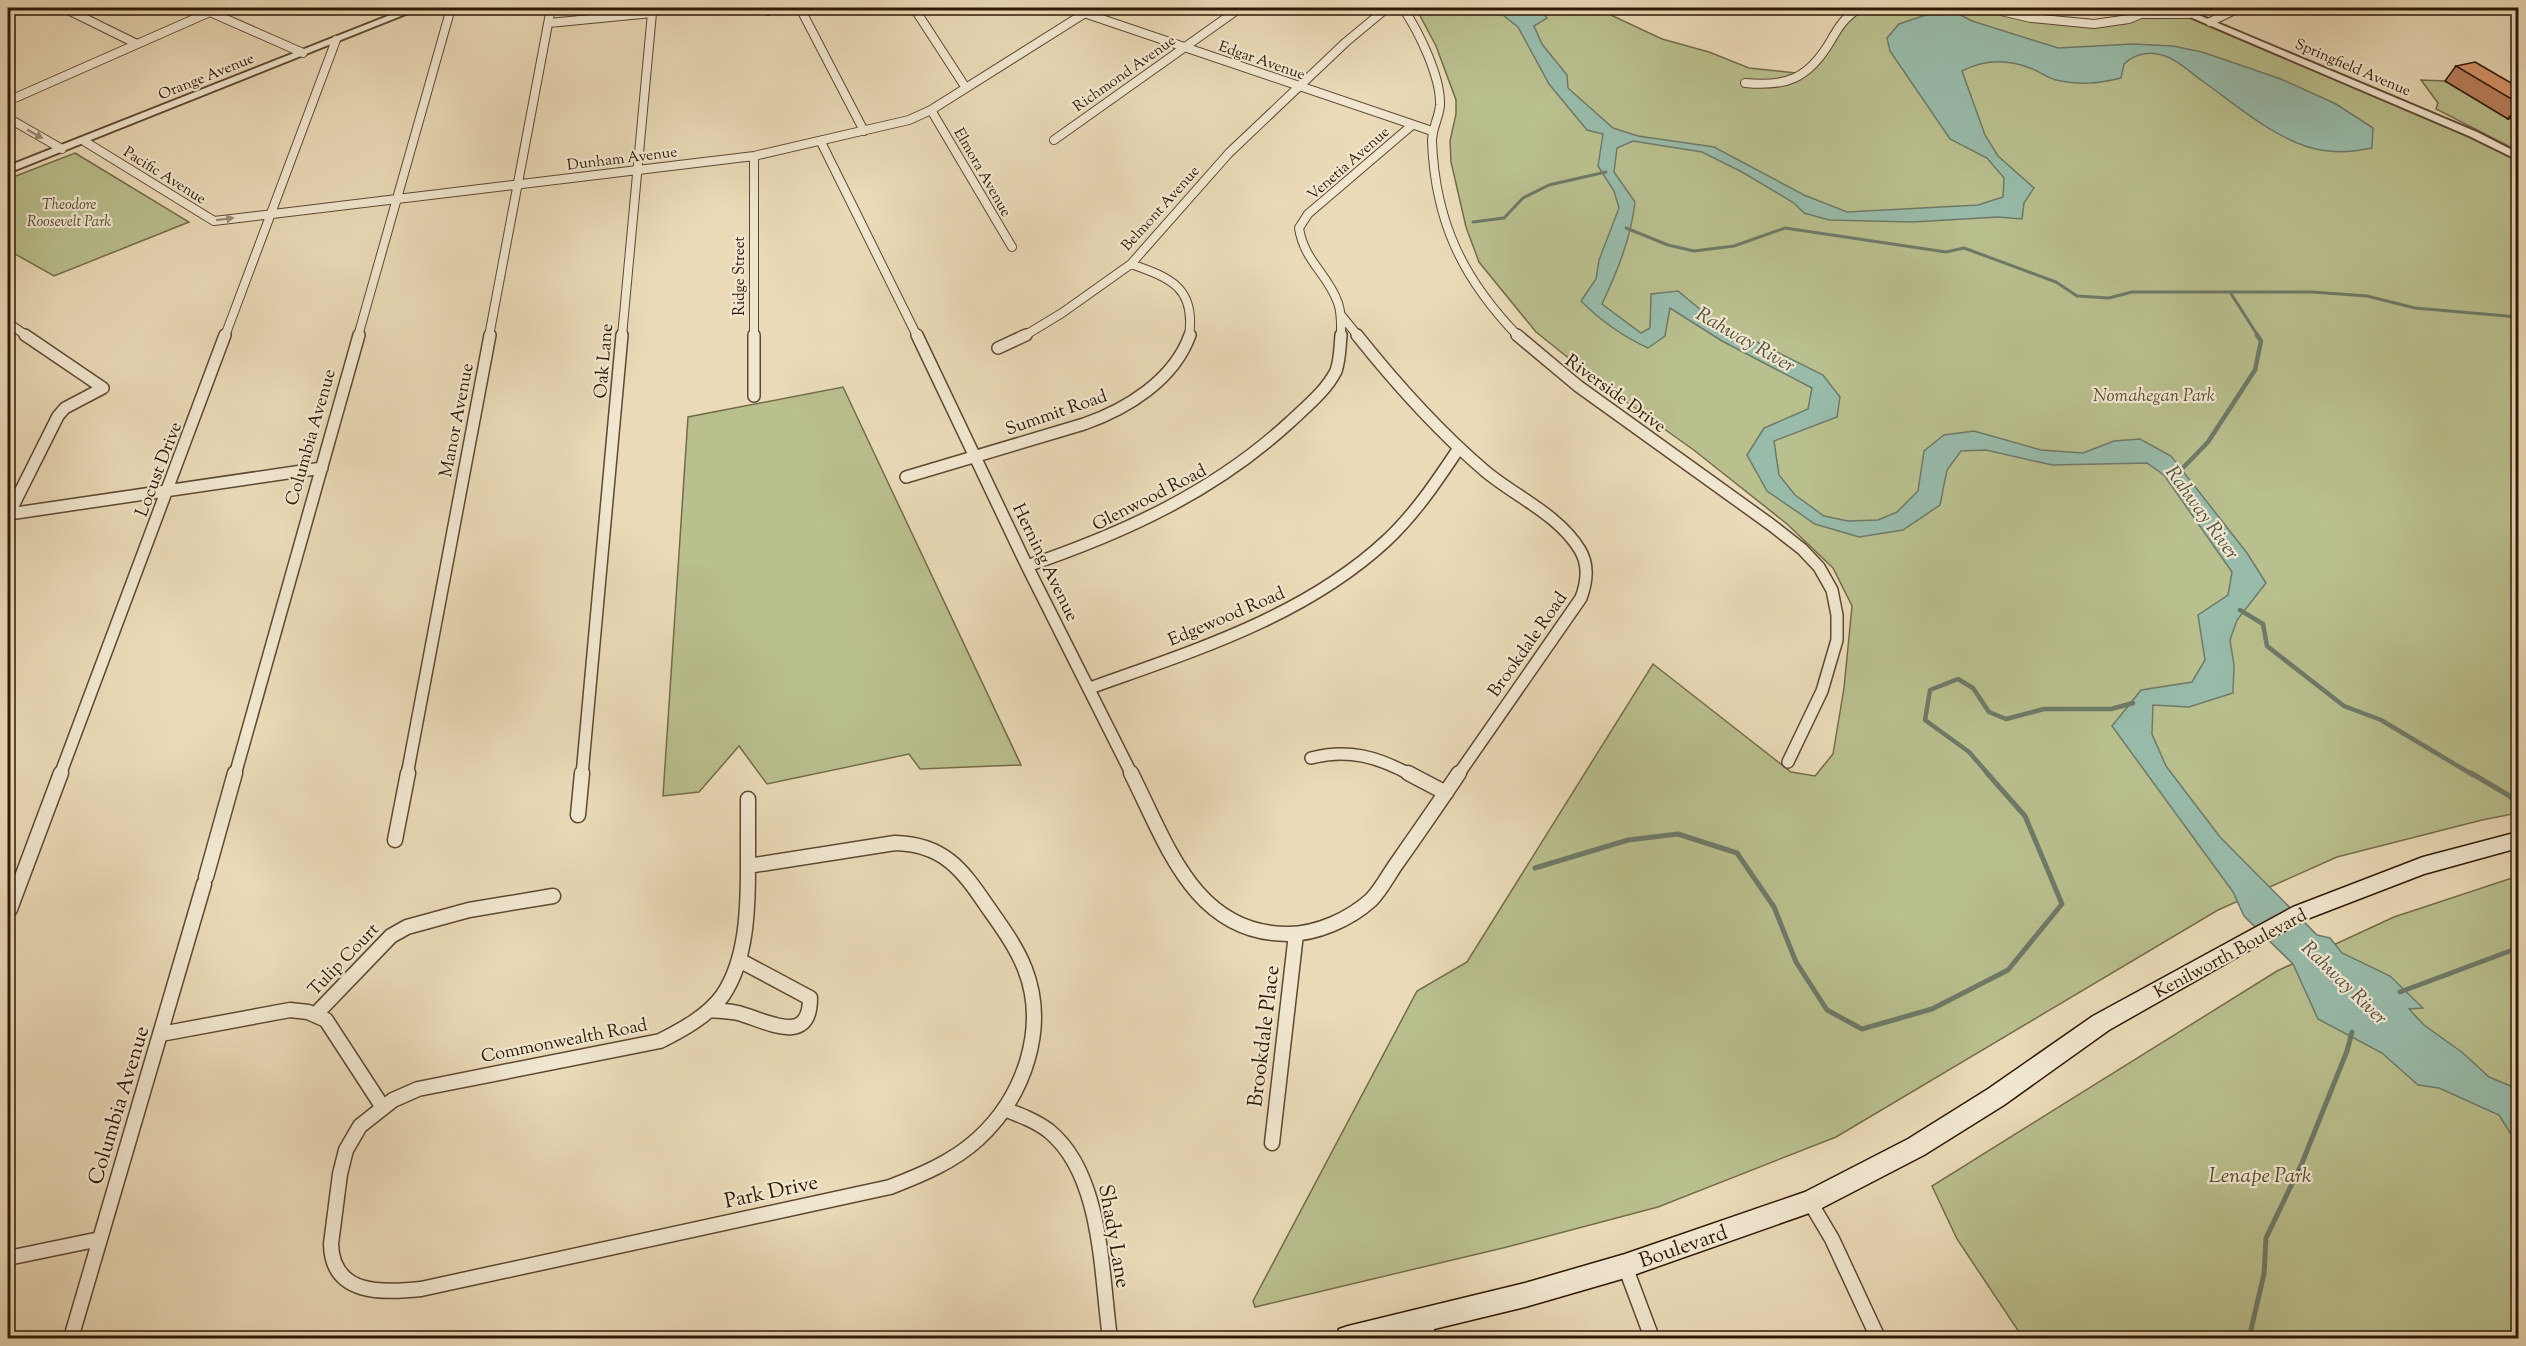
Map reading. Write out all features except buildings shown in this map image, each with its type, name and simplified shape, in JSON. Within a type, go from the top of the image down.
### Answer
[{"type":"main road","name":"Kenilworth Boulevard","points":[[1996,1097],[2101,1023],[2255,936],[2300,914],[2423,866],[2518,840]]},
{"type":"main road","name":"Boulevard","points":[[1348,1338],[1426,1329],[1525,1295],[1625,1266],[1810,1202],[1916,1147],[1996,1097]]},
{"type":"street","points":[[70,8],[137,44]]},
{"type":"street","points":[[8,101],[219,8]]},
{"type":"street","name":"Orange Avenue","points":[[8,170],[416,8]]},
{"type":"street","name":"Columbia Avenue","points":[[71,1338],[205,881],[451,8]]},
{"type":"street","name":"Manor Avenue","points":[[395,840],[551,8]]},
{"type":"street","points":[[760,8],[768,11],[774,8]]},
{"type":"street","points":[[800,8],[864,131]]},
{"type":"street","points":[[914,8],[966,88]]},
{"type":"street","name":"Dunham Avenue","points":[[272,214],[754,156],[909,120],[931,110],[1093,8]]},
{"type":"street","name":"Richmond Avenue","points":[[1054,140],[1240,8]]},
{"type":"street","name":"Belmont Avenue","points":[[998,348],[1021,339],[1131,264],[1229,153],[1346,42],[1387,8]]},
{"type":"street","name":"Riverside Drive","points":[[1403,8],[1414,27],[1439,92],[1440,108],[1431,131],[1445,216],[1451,236],[1469,276],[1500,316],[1534,352],[1555,370],[1770,524],[1818,567],[1834,598],[1838,615],[1837,639],[1817,699],[1788,762]]},
{"type":"street","points":[[1745,82],[1776,84],[1791,81],[1806,74],[1821,58],[1844,18],[1860,8]]},
{"type":"street","points":[[1988,8],[2031,18],[2094,24],[2129,19],[2142,11],[2189,14]]},
{"type":"street","name":"Springfield Avenue","points":[[2174,8],[2473,134],[2518,157]]},
{"type":"street","points":[[2210,22],[2239,8]]},
{"type":"street","points":[[210,12],[303,53]]},
{"type":"street","name":"Oak Lane","points":[[549,23],[652,13],[578,815]]},
{"type":"street","name":"Edgar Avenue","points":[[1084,13],[1431,131]]},
{"type":"street","name":"Locust Drive","points":[[10,909],[336,40]]},
{"type":"street","name":"Elmora Avenue","points":[[931,110],[1012,247]]},
{"type":"street","points":[[8,118],[63,149]]},
{"type":"street","name":"Venetia Avenue","points":[[1302,221],[1412,126]]},
{"type":"street","name":"Pacific Avenue","points":[[84,141],[214,221],[272,214]]},
{"type":"street","name":"Herning Avenue","points":[[821,142],[975,456],[1026,566],[1090,688],[1183,876],[1195,894],[1211,909],[1242,926],[1266,932],[1296,934]]},
{"type":"street","name":"Ridge Street","points":[[754,156],[754,396]]},
{"type":"street","name":"Glenwood Road","points":[[1026,566],[1087,546],[1143,522],[1194,495],[1239,466],[1311,403],[1337,369],[1341,315],[1338,302],[1325,277],[1302,246],[1299,228],[1302,221]]},
{"type":"street","name":"Summit Road","points":[[906,477],[1093,421],[1110,413],[1156,383],[1174,364],[1192,331],[1191,315],[1185,294],[1179,285],[1168,277],[1131,264]]},
{"type":"street","name":"Brookdale Road","points":[[1296,934],[1337,924],[1358,912],[1372,900],[1581,598],[1586,585],[1587,571],[1580,550],[1566,531],[1489,474],[1433,424],[1388,375],[1341,315]]},
{"type":"street","points":[[8,323],[103,388],[70,404],[58,416],[8,515]]},
{"type":"street","name":"Edgewood Road","points":[[1090,688],[1236,635],[1305,601],[1331,585],[1384,544],[1415,513],[1440,481],[1460,448]]},
{"type":"street","points":[[8,515],[322,468]]},
{"type":"street","points":[[1311,758],[1338,750],[1365,754],[1446,793]]},
{"type":"street","name":"Commonwealth Road","points":[[382,1106],[418,1089],[660,1041],[689,1027],[710,1010],[724,994],[743,949],[748,799]]},
{"type":"street","name":"Park Drive","points":[[382,1106],[363,1123],[353,1136],[342,1162],[331,1253],[337,1268],[347,1280],[360,1288],[383,1293],[421,1289],[890,1187],[921,1175],[977,1141],[1004,1109],[1027,1060],[1033,1027],[1032,995],[1018,952],[961,868],[945,855],[915,844],[883,843],[747,866]]},
{"type":"street","name":"Tulip Court","points":[[161,1034],[290,1010],[315,1015],[391,936],[406,927],[430,919],[553,896]]},
{"type":"street","name":"Brookdale Place","points":[[1272,1143],[1296,934]]},
{"type":"street","points":[[710,1010],[737,1013],[784,1028],[794,1028],[806,1018],[810,999],[804,993],[764,975],[739,960]]},
{"type":"street","points":[[315,1015],[326,1020],[382,1106]]},
{"type":"street","name":"Shady Lane","points":[[1004,1109],[1029,1118],[1051,1133],[1069,1153],[1083,1177],[1094,1215],[1110,1338]]},
{"type":"street","points":[[1810,1202],[1832,1239],[1878,1338]]},
{"type":"street","points":[[8,1258],[100,1239]]},
{"type":"street","points":[[1625,1266],[1652,1338]]},
{"type":"green space","name":"Nomahegan Park","points":[[1416,8],[1596,8],[1662,39],[1709,52],[1749,68],[1805,74],[1838,27],[1860,8],[1995,8],[2033,15],[2104,21],[2189,14],[2473,134],[2518,158],[2518,813],[2337,857],[2218,910],[1836,1137],[1658,1207],[1507,1247],[1255,1307],[1253,1301],[1417,991],[1467,962],[1653,664],[1791,772],[1815,776],[1833,754],[1844,688],[1852,606],[1833,568],[1787,524],[1695,451],[1596,380],[1536,332],[1479,262],[1466,227],[1451,162],[1450,141],[1456,114],[1456,100],[1436,46]]},
{"type":"green space","points":[[2421,80],[2445,81],[2508,119],[2518,116],[2518,151],[2436,109],[2438,103]]},
{"type":"green space","name":"Theodore Roosevelt Park","points":[[75,153],[189,222],[54,276],[8,250],[8,179]]},
{"type":"green space","points":[[843,387],[1021,765],[920,769],[909,754],[767,784],[739,746],[699,792],[663,796],[688,417]]},
{"type":"green space","name":"Lenape Park","points":[[2518,876],[2518,1338],[2023,1338],[1957,1239],[1932,1186],[2277,971],[2394,917]]},
{"type":"water","name":"Rahway River","points":[[1494,8],[1539,8],[1547,18],[1534,26],[1542,44],[1567,75],[1568,88],[1613,128],[1638,136],[1714,147],[1804,195],[1847,212],[1978,205],[2003,197],[2004,178],[1987,158],[1950,139],[1890,51],[1887,38],[1899,24],[1951,10],[1972,21],[2058,48],[2133,44],[2173,46],[2202,52],[2281,79],[2336,104],[2373,128],[2372,148],[2338,152],[2305,146],[2264,125],[2177,62],[2157,54],[2142,54],[2128,61],[2124,64],[2121,78],[2089,83],[2056,80],[2013,63],[1987,63],[1962,71],[1985,135],[1998,156],[2034,188],[2024,203],[2022,219],[1998,217],[1913,222],[1829,220],[1804,213],[1794,203],[1742,172],[1702,152],[1633,141],[1617,148],[1614,172],[1635,202],[1623,254],[1602,304],[1641,333],[1650,328],[1651,294],[1678,291],[1713,320],[1823,375],[1840,397],[1837,417],[1774,441],[1779,475],[1795,495],[1824,516],[1848,521],[1878,520],[1897,512],[1918,491],[1924,451],[1944,435],[1974,431],[2041,450],[2083,453],[2114,441],[2140,439],[2171,456],[2247,553],[2266,583],[2237,620],[2230,640],[2234,665],[2233,693],[2189,707],[2153,705],[2152,734],[2166,766],[2220,837],[2317,935],[2330,938],[2342,953],[2390,976],[2423,1008],[2409,1009],[2424,1025],[2463,1053],[2489,1077],[2518,1089],[2518,1198],[2512,1179],[2514,1139],[2499,1115],[2439,1088],[2418,1085],[2382,1053],[2318,1019],[2293,964],[2244,916],[2233,892],[2112,726],[2141,690],[2192,682],[2205,660],[2198,615],[2228,595],[2232,572],[2164,475],[2147,463],[2052,465],[1986,450],[1961,451],[1947,470],[1940,505],[1903,530],[1859,537],[1815,524],[1767,491],[1747,455],[1764,428],[1808,409],[1812,388],[1722,341],[1670,308],[1665,336],[1648,348],[1612,328],[1581,301],[1596,279],[1599,260],[1619,208],[1614,191],[1598,166],[1603,134],[1587,130],[1549,84],[1518,27]]},
{"type":"waterway","points":[[1473,222],[1504,218],[1523,198],[1549,185],[1606,172]]},
{"type":"waterway","points":[[1626,228],[1668,245],[1694,251],[1734,246],[1785,228],[1946,252],[1964,248],[2056,282],[2077,296],[2109,298],[2132,292],[2230,292]]},
{"type":"waterway","points":[[2230,292],[2312,292],[2367,296],[2415,308],[2518,317]]},
{"type":"waterway","points":[[2230,292],[2258,336]]},
{"type":"waterway","name":"Rahway River","points":[[2179,472],[2208,442],[2255,370],[2261,341],[2257,335]]},
{"type":"waterway","points":[[2240,610],[2263,624],[2267,646],[2344,706],[2381,720],[2473,775]]},
{"type":"waterway","points":[[1989,775],[1969,752],[1925,720],[1930,690],[1958,679],[1973,688],[1989,712],[2006,719],[2044,709],[2111,709],[2133,703]]},
{"type":"waterway","points":[[1535,868],[1628,840],[1678,834],[1737,853],[1774,907],[1796,962],[1827,1010],[1862,1029],[1932,1009],[2008,970],[2062,904],[2025,816],[1987,773]]},
{"type":"waterway","points":[[2471,773],[2508,795],[2518,804]]},
{"type":"waterway","points":[[2400,992],[2518,948]]},
{"type":"waterway","points":[[2249,1338],[2264,1274],[2266,1238],[2302,1163],[2347,1051],[2352,1032]]}]
